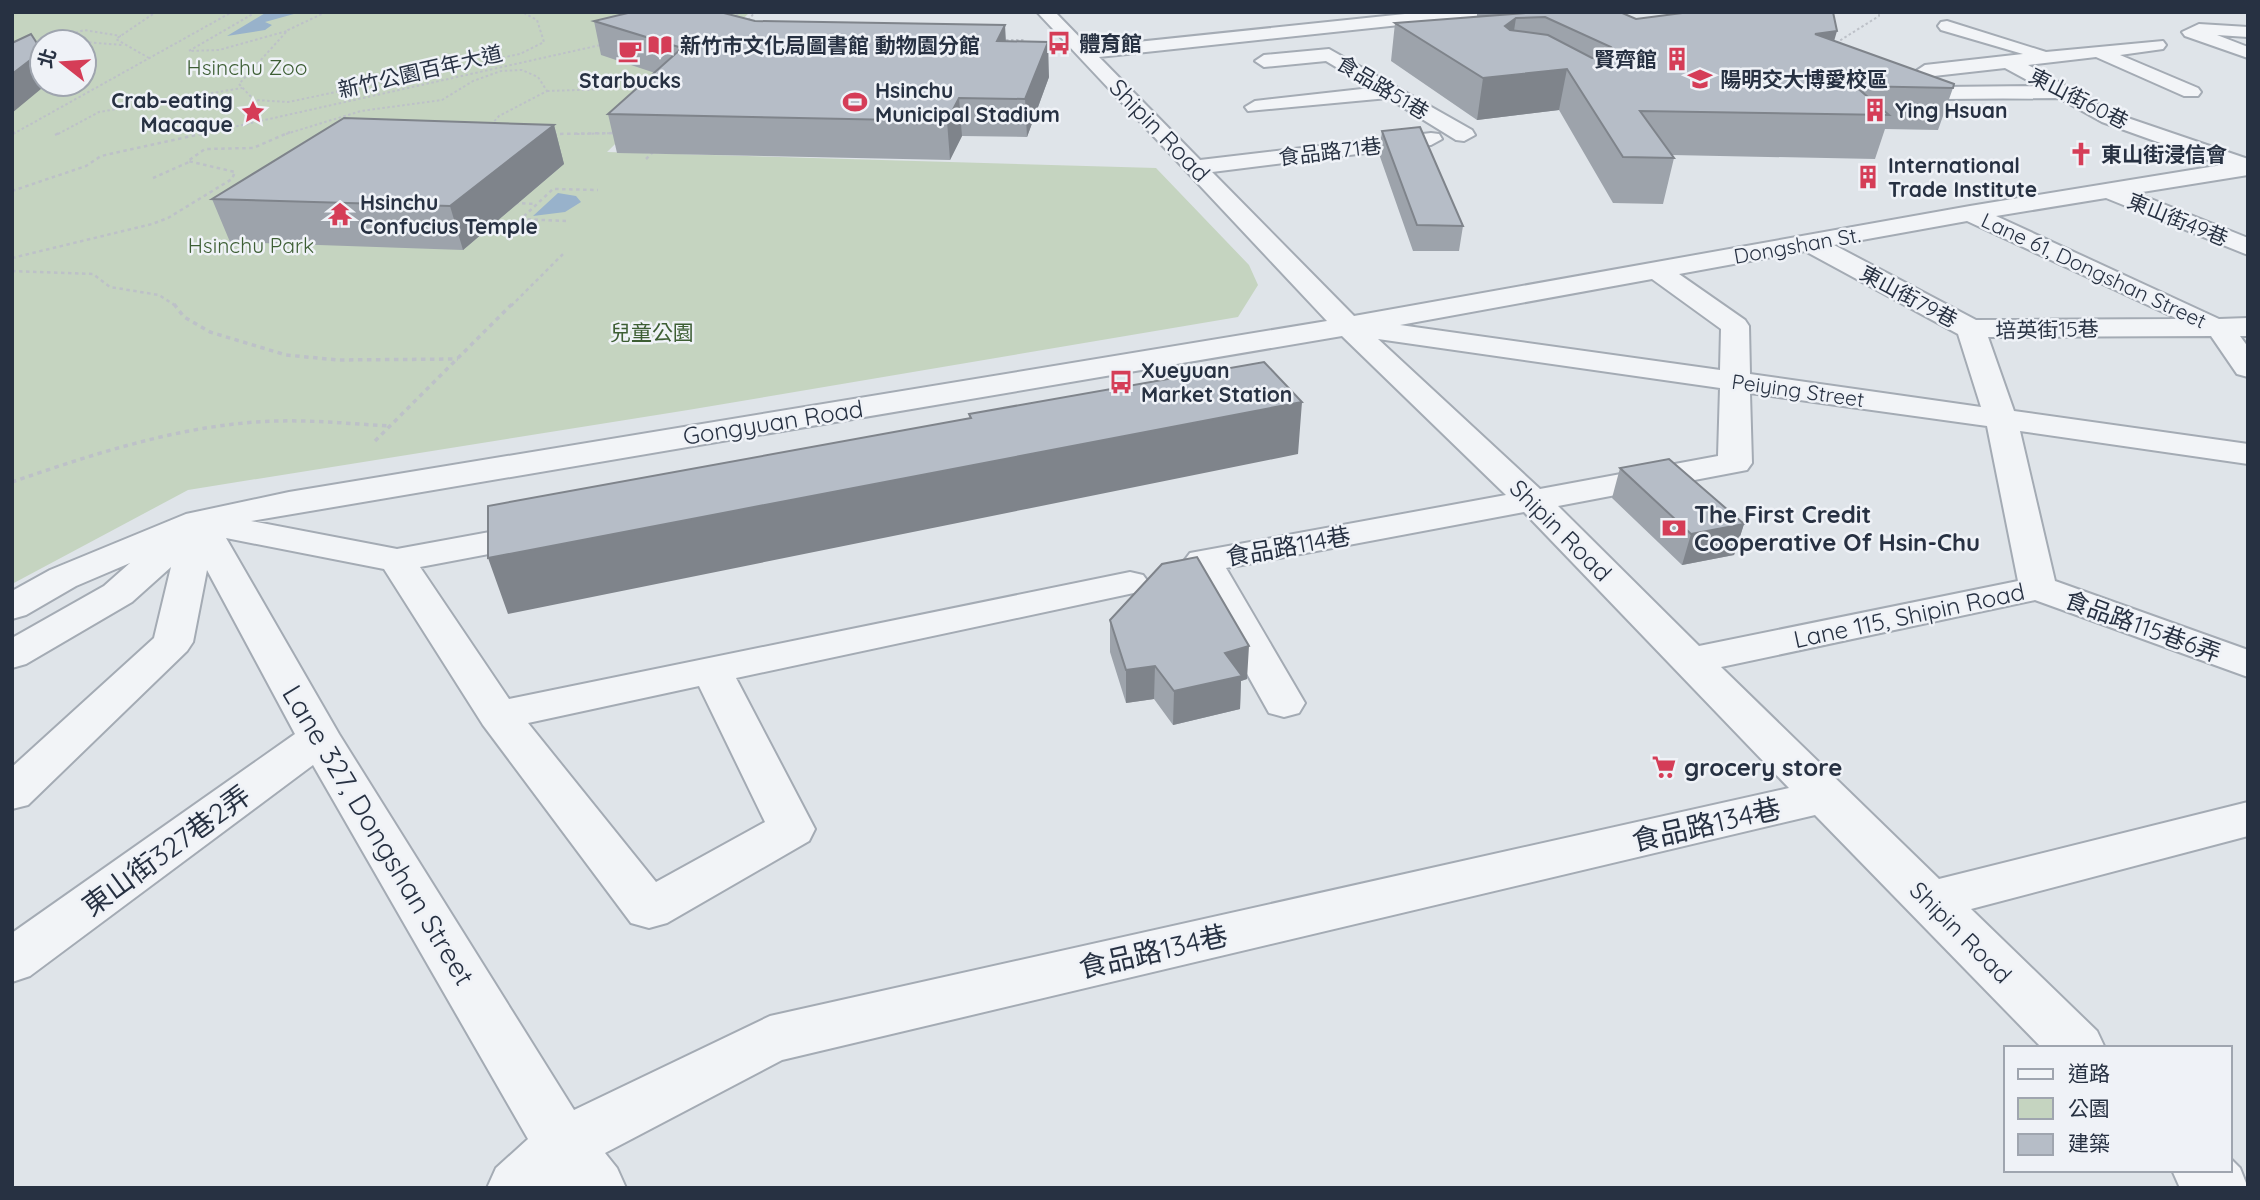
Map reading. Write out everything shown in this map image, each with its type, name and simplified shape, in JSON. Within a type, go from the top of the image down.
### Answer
[{"type":"street","name":"Shipin Road","points":[[1045,12],[1348,326],[1534,502],[2076,1046]]},
{"type":"street","points":[[1080,47],[1475,12]]},
{"type":"street","points":[[1947,26],[2053,58]]},
{"type":"street","points":[[2248,32],[2199,29],[2191,32],[2248,53]]},
{"type":"street","name":"東山街60巷","points":[[2011,63],[2157,46]]},
{"type":"street","points":[[2099,52],[2191,92]]},
{"type":"street","name":"食品路51巷","points":[[1239,63],[1329,55],[1464,135]]},
{"type":"street","points":[[1925,71],[2011,63]]},
{"type":"street","name":"東山街60巷","points":[[2011,63],[2109,118],[2248,167]]},
{"type":"street","points":[[1255,107],[1390,92]]},
{"type":"street","points":[[1941,93],[2062,92]]},
{"type":"street","name":"食品路71巷","points":[[1197,167],[1464,135]]},
{"type":"street","name":"Dongshan St.","points":[[1348,326],[1970,213],[2248,167]]},
{"type":"street","name":"東山街49巷","points":[[2107,190],[2248,247]]},
{"type":"street","name":"Lane 61, Dongshan Street","points":[[1970,213],[2233,327]]},
{"type":"street","name":"東山街79巷","points":[[1810,243],[1971,329]]},
{"type":"street","points":[[1534,502],[1735,463],[1735,326],[1657,271]]},
{"type":"street","name":"Peiying Street","points":[[1348,326],[2248,454]]},
{"type":"street","name":"Gongyuan Road","points":[[12,607],[63,578],[199,522],[289,502],[1348,326]]},
{"type":"street","points":[[2233,327],[2248,368]]},
{"type":"street","name":"培英街15巷","points":[[2001,419],[1971,329],[2233,327]]},
{"type":"street","name":"Lane 115, Shipin Road","points":[[1692,660],[2038,588],[2001,419]]},
{"type":"street","name":"食品路114巷","points":[[1284,704],[1203,561],[1534,502]]},
{"type":"street","points":[[12,793],[173,642],[199,522],[397,560],[574,527]]},
{"type":"street","name":"Gongyuan Road","points":[[12,655],[118,594],[199,522]]},
{"type":"street","name":"Lane 327, Dongshan Street","points":[[199,522],[319,738],[580,1166]]},
{"type":"street","points":[[397,560],[498,715],[649,909],[792,829],[711,670]]},
{"type":"street","points":[[498,715],[1130,583]]},
{"type":"street","name":"食品路115巷6弄","points":[[2038,588],[2248,664]]},
{"type":"street","name":"東山街327巷2弄","points":[[12,961],[319,738]]},
{"type":"street","name":"食品路134巷","points":[[517,1188],[580,1166],[769,1039],[1824,796]]},
{"type":"street","points":[[1930,901],[2248,819]]},
{"type":"street","points":[[2204,1172],[2219,1188]]},
{"type":"path","points":[[149,58],[116,39],[156,12]]},
{"type":"path","points":[[12,134],[232,12]]},
{"type":"path","points":[[256,12],[189,51],[219,50],[288,30],[326,12]]},
{"type":"path","points":[[288,30],[239,84],[254,100],[288,102],[520,54],[544,42],[537,20],[522,12]]},
{"type":"path","points":[[719,18],[746,12]]},
{"type":"path","points":[[740,29],[755,12]]},
{"type":"path","points":[[1830,47],[1879,16],[1880,12]]},
{"type":"path","points":[[98,30],[121,36]]},
{"type":"path","points":[[990,40],[1080,47]]},
{"type":"path","name":"新竹公園百年大道","points":[[12,191],[86,166],[101,156],[614,42]]},
{"type":"path","points":[[98,43],[127,45]]},
{"type":"path","points":[[508,65],[512,71]]},
{"type":"path","points":[[153,178],[189,162],[205,149],[253,148],[292,131],[339,120],[361,111],[442,100],[472,81],[512,71],[522,71],[538,77],[547,91]]},
{"type":"path","points":[[55,135],[99,112],[242,88]]},
{"type":"path","points":[[500,128],[489,126],[499,116],[547,91],[646,88]]},
{"type":"path","points":[[544,134],[620,133]]},
{"type":"path","points":[[646,159],[661,145]]},
{"type":"path","points":[[12,258],[160,221],[232,178],[235,172],[224,167],[189,162]]},
{"type":"path","points":[[566,221],[521,219],[553,189],[598,190]]},
{"type":"path","points":[[507,203],[536,204]]},
{"type":"path","points":[[375,441],[565,252]]},
{"type":"path","points":[[12,271],[36,274],[93,274],[110,287],[159,295],[176,306],[184,317],[211,332],[286,355],[338,360],[458,359]]},
{"type":"path","points":[[12,482],[30,474],[150,440],[226,426],[277,421],[390,426]]},
{"type":"green space","name":"Hsinchu Park","points":[[12,12],[750,12],[607,152],[1156,168],[1249,265],[1258,285],[1238,317],[688,410],[188,490],[12,584]]},
{"type":"water","points":[[267,12],[301,12],[265,22],[272,25],[265,30],[227,36]]},
{"type":"water","points":[[558,193],[576,196],[581,202],[565,212],[533,216]]},
{"type":"building","points":[[632,12],[720,12],[755,21],[1005,25],[997,41],[1048,42],[1025,99],[959,98],[947,121],[608,114],[682,48],[594,21]]},
{"type":"building","points":[[1523,12],[1620,12],[1636,19],[1690,12],[1833,12],[1837,31],[1815,34],[1954,84],[1953,88],[1855,86],[1889,115],[1640,111],[1674,158],[1623,157],[1567,69],[1483,78],[1395,23],[1525,13]],"holes":[[[1545,17],[1611,47],[1616,53],[1610,59],[1592,58],[1548,35],[1510,30],[1505,26],[1516,18]]]},
{"type":"building","points":[[28,35],[28,62],[12,74],[12,43]]},
{"type":"building","points":[[344,118],[554,125],[450,206],[212,199]]},
{"type":"building","points":[[1420,127],[1463,226],[1417,225],[1382,131]]},
{"type":"building","points":[[1264,362],[1302,402],[488,558],[488,506],[971,418],[969,414]]},
{"type":"building","points":[[1669,459],[1744,524],[1691,534],[1620,468]]},
{"type":"building","points":[[1197,557],[1249,646],[1225,653],[1242,676],[1174,691],[1155,666],[1126,670],[1110,620],[1162,564]]},
{"type":"place","name":"體育館","points":[[1059,43]]},
{"type":"place","name":"新竹市文化局圖書館 動物園分館","points":[[660,45]]},
{"type":"place","name":"Starbucks","points":[[630,51]]},
{"type":"place","name":"賢齊館","points":[[1677,59]]},
{"type":"place","name":"陽明交大博愛校區","points":[[1700,79]]},
{"type":"place","name":"Hsinchu Municipal Stadium","points":[[855,102]]},
{"type":"place","name":"Ying Hsuan","points":[[1875,110]]},
{"type":"place","name":"Crab-eating Macaque","points":[[253,112]]},
{"type":"place","name":"東山街浸信會","points":[[2081,154]]},
{"type":"place","name":"International Trade Institute","points":[[1868,177]]},
{"type":"place","name":"Hsinchu Confucius Temple","points":[[340,214]]},
{"type":"place","name":"Xueyuan Market Station","points":[[1121,382]]},
{"type":"place","name":"The First Credit Cooperative Of Hsin-Chu","points":[[1674,528]]},
{"type":"place","name":"grocery store","points":[[1664,767]]},
{"type":"park label","name":"Hsinchu Zoo","points":[[247,67]]},
{"type":"park label","name":"兒童公園","points":[[652,332]]}]
